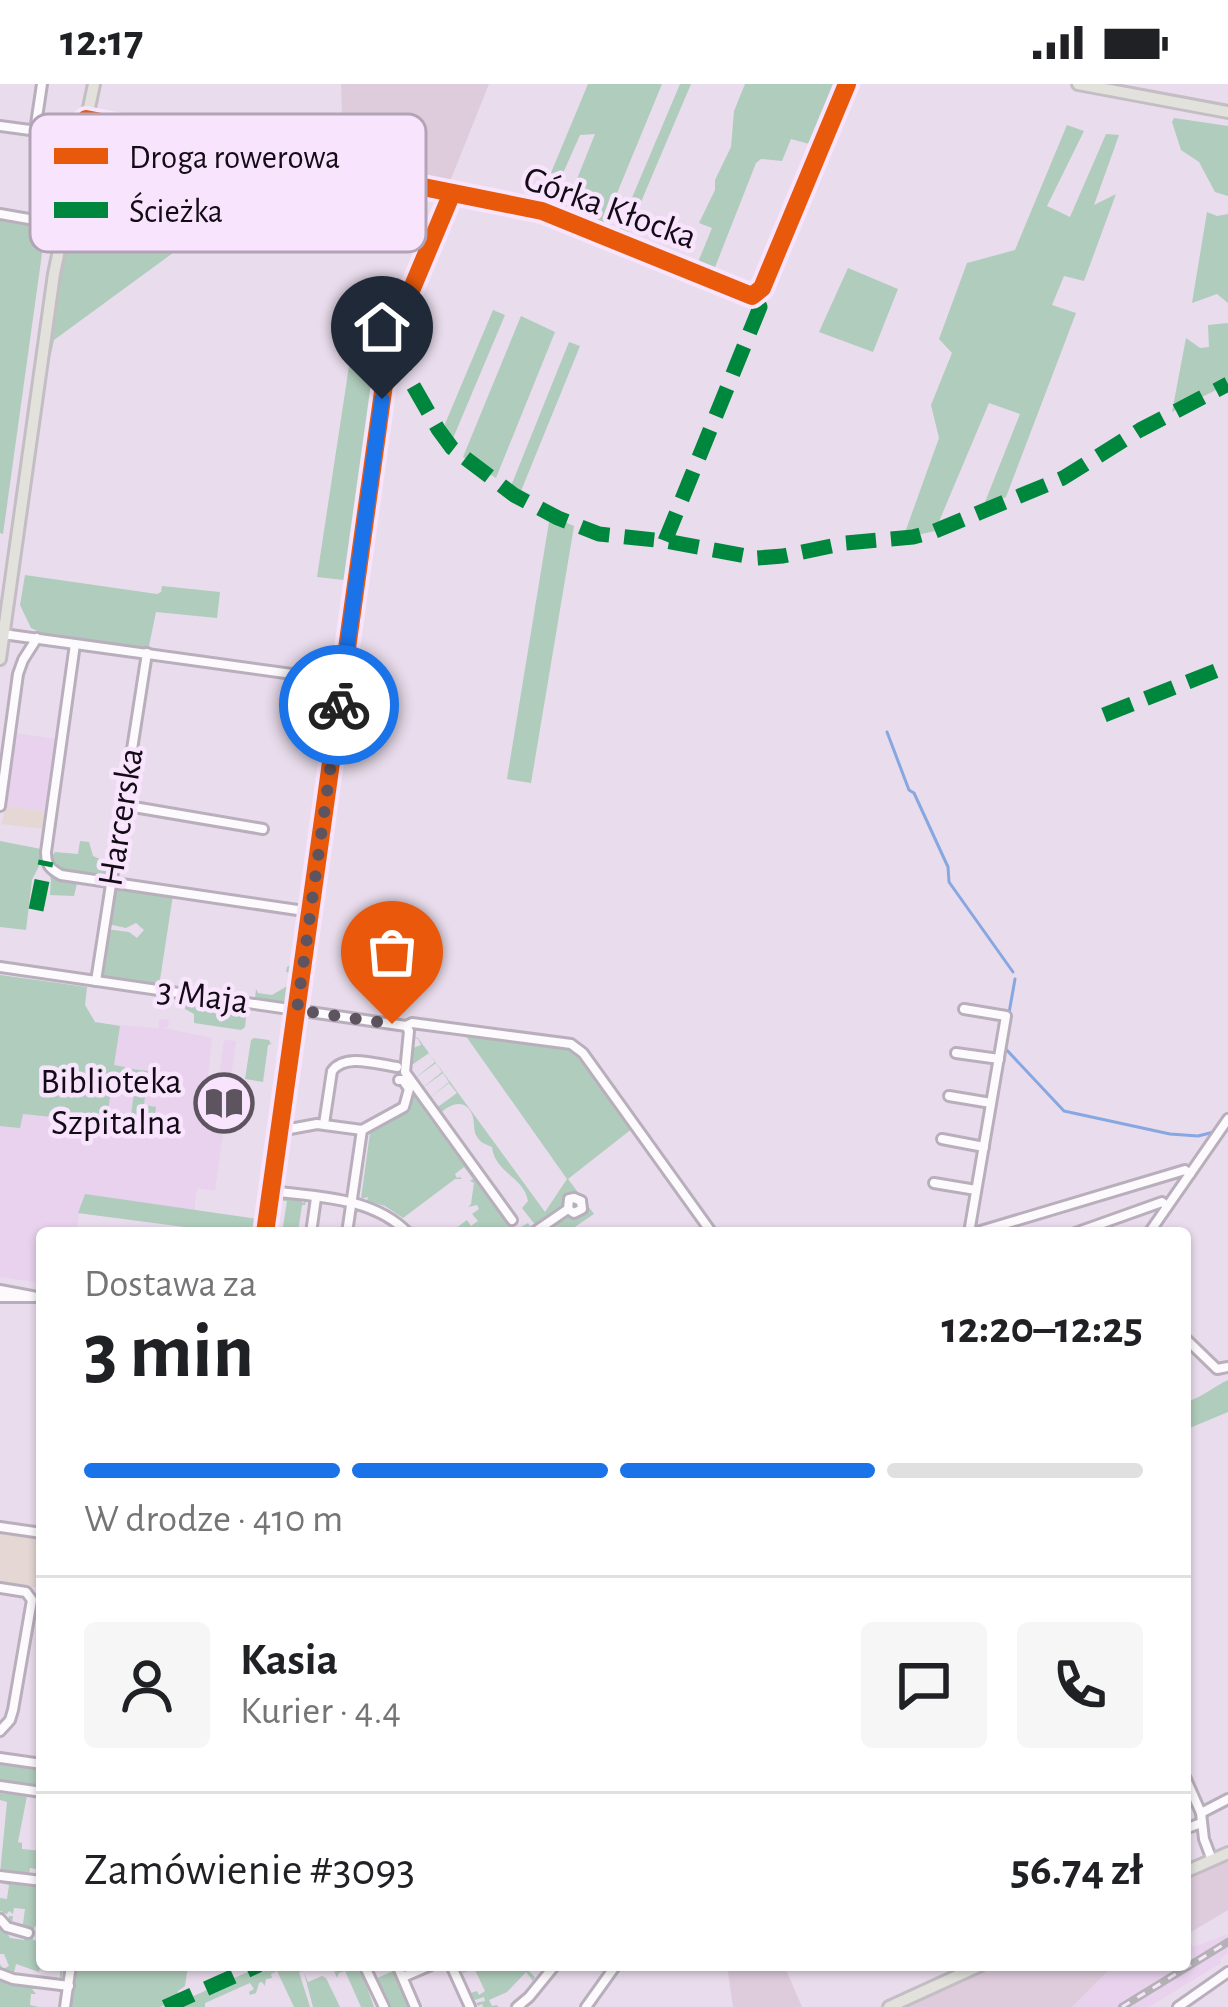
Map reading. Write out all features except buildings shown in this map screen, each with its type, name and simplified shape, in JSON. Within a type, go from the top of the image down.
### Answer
[{"type":"main road","points":[[87,114],[94,84]]},
{"type":"main road","points":[[1078,84],[1228,112]]},
{"type":"main road","points":[[0,658],[59,252]]},
{"type":"main road","points":[[1191,1869],[1228,1853]]},
{"type":"main road","points":[[889,2007],[968,1971]]},
{"type":"street","points":[[37,114],[42,84]]},
{"type":"street","name":"Górka Kłocka","points":[[426,188],[542,211],[733,291],[755,295],[762,288],[847,84]]},
{"type":"street","points":[[0,126],[30,130]]},
{"type":"street","points":[[266,1227],[388,356],[452,193]]},
{"type":"street","points":[[0,214],[30,219]]},
{"type":"street","points":[[3,634],[343,682]]},
{"type":"street","points":[[0,806],[18,674],[37,638]]},
{"type":"street","points":[[76,644],[46,852],[49,868],[61,875],[311,912]]},
{"type":"street","name":"Harcerska","points":[[96,981],[148,653]]},
{"type":"street","points":[[122,805],[263,829]]},
{"type":"street","name":"3 Maja","points":[[0,967],[578,1047],[708,1227]]},
{"type":"street","points":[[964,1009],[1006,1016],[973,1227]]},
{"type":"street","points":[[406,1026],[404,1072],[512,1220]]},
{"type":"street","points":[[956,1053],[998,1059]]},
{"type":"street","points":[[325,1124],[336,1064],[349,1060],[397,1067]]},
{"type":"street","points":[[279,1132],[314,1124],[362,1130],[404,1107],[409,1089],[399,1080]]},
{"type":"street","points":[[949,1096],[991,1103]]},
{"type":"street","points":[[1153,1227],[1228,1119]]},
{"type":"street","points":[[348,1227],[362,1130]]},
{"type":"street","points":[[942,1139],[984,1147]]},
{"type":"street","points":[[992,1227],[1185,1170],[1190,1174]]},
{"type":"street","points":[[934,1183],[976,1190]]},
{"type":"street","points":[[271,1191],[351,1203],[384,1214],[400,1227]]},
{"type":"street","points":[[312,1227],[316,1198]]},
{"type":"street","points":[[1092,1227],[1162,1202],[1167,1206]]},
{"type":"street","points":[[542,1227],[568,1209]]},
{"type":"street","points":[[0,1293],[36,1298]]},
{"type":"street","points":[[1191,1344],[1217,1370],[1228,1367]]},
{"type":"street","points":[[0,1526],[36,1531]]},
{"type":"street","points":[[0,1731],[14,1710],[32,1606],[26,1592],[3,1588]]},
{"type":"street","points":[[0,1758],[36,1763]]},
{"type":"street","points":[[0,1786],[36,1791]]},
{"type":"street","points":[[1191,1792],[1212,1860]]},
{"type":"street","points":[[1191,1825],[1228,1799]]},
{"type":"street","points":[[0,1876],[36,1880]]},
{"type":"street","points":[[0,1918],[14,1931],[28,1933]]},
{"type":"street","points":[[65,2007],[70,1971]]},
{"type":"street","points":[[367,1971],[384,2007]]},
{"type":"street","points":[[400,1971],[415,2007]]},
{"type":"street","points":[[403,1978],[413,1971]]},
{"type":"street","points":[[454,1971],[470,2007]]},
{"type":"street","points":[[517,2007],[550,1971]]},
{"type":"street","points":[[586,2007],[612,1971]]},
{"type":"street","points":[[1178,2007],[1228,1972]]},
{"type":"street","points":[[0,1974],[69,1986]]},
{"type":"shaded area","points":[[341,84],[489,84],[447,189],[426,185],[426,114],[342,114]]},
{"type":"shaded area","points":[[14,733],[56,739],[47,812],[5,806]]},
{"type":"shaded area","points":[[5,806],[47,812],[44,829],[2,824]]},
{"type":"shaded area","points":[[0,975],[87,987],[85,1005],[95,1023],[159,1028],[159,1019],[169,1020],[163,1028],[212,1038],[208,1075],[219,1076],[224,1040],[236,1041],[215,1191],[197,1188],[192,1227],[79,1213],[77,1227],[36,1227],[36,1282],[0,1277]]},
{"type":"shaded area","points":[[0,1532],[36,1538],[36,1587],[0,1583]]},
{"type":"shaded area","points":[[1228,1860],[1228,1910],[1191,1932],[1191,1876]]},
{"type":"shaded area","points":[[1228,1934],[1228,1953],[1221,1963],[1149,2007],[1072,2007],[1108,1971],[1191,1971],[1191,1944],[1193,1947]]},
{"type":"shaded area","points":[[728,1971],[787,1971],[802,2007],[733,2007]]},
{"type":"shaded area","points":[[980,1971],[1108,1971],[1072,2007],[901,2007]]},
{"type":"green space","points":[[588,84],[662,84],[601,232],[563,214],[595,134],[580,135],[547,209],[538,204]]},
{"type":"green space","points":[[680,84],[691,84],[624,242],[615,238]]},
{"type":"green space","points":[[745,84],[837,84],[813,145],[791,139],[782,161],[761,159],[756,163],[712,275],[696,267],[712,228],[699,223],[731,147],[734,111]]},
{"type":"green space","points":[[1174,118],[1228,126],[1228,196],[1215,192],[1199,162],[1181,150]]},
{"type":"green space","points":[[1067,125],[1084,131],[1047,206],[1070,217],[1106,134],[1119,135],[1094,205],[1116,194],[1084,281],[1064,276],[1052,305],[1076,313],[1006,497],[983,507],[1020,414],[989,403],[935,531],[903,538],[939,438],[931,405],[952,353],[939,339],[967,263],[1015,250]]},
{"type":"green space","points":[[1207,212],[1228,214],[1228,303],[1217,294],[1192,303]]},
{"type":"green space","points":[[0,218],[30,223],[30,252],[42,252],[0,533]]},
{"type":"green space","points":[[65,252],[174,252],[54,340],[51,354],[44,359]]},
{"type":"green space","points":[[848,268],[898,289],[873,352],[819,332]]},
{"type":"green space","points":[[493,310],[505,315],[451,443],[442,431]]},
{"type":"green space","points":[[521,316],[555,332],[496,478],[463,457]]},
{"type":"green space","points":[[1228,323],[1228,393],[1224,386],[1172,412],[1186,338],[1200,348],[1209,347],[1208,325]]},
{"type":"green space","points":[[569,342],[580,346],[521,491],[511,486]]},
{"type":"green space","points":[[351,353],[381,354],[385,363],[353,581],[317,577]]},
{"type":"green space","points":[[550,516],[574,526],[531,783],[507,779]]},
{"type":"green space","points":[[25,575],[157,594],[162,586],[220,592],[217,618],[156,612],[148,651],[50,637],[31,628],[20,605]]},
{"type":"green space","points":[[0,841],[41,849],[26,930],[0,927]]},
{"type":"green space","points":[[80,841],[89,842],[93,856],[113,865],[110,883],[77,883],[74,896],[50,895],[47,863],[55,852],[78,854]]},
{"type":"green space","points":[[115,886],[173,895],[159,986],[100,976],[106,929],[137,938],[144,930],[136,923],[126,928],[108,924]]},
{"type":"green space","points":[[299,943],[297,991],[289,992],[297,994],[283,1004],[255,999],[256,989],[272,995],[289,985],[287,967],[293,944]]},
{"type":"green space","points":[[0,975],[87,987],[85,1005],[95,1022],[120,1026],[114,1065],[125,1067],[124,1076],[113,1076],[108,1111],[131,1114],[136,1079],[130,1077],[131,1069],[148,1071],[144,1105],[156,1107],[153,1129],[125,1125],[122,1120],[120,1124],[23,1114],[20,1128],[0,1126]]},
{"type":"green space","points":[[186,996],[242,1004],[234,1007],[247,1010],[245,1027],[194,1023],[194,1014],[185,1009]]},
{"type":"green space","points":[[463,1032],[578,1050],[633,1128],[568,1179],[594,1214],[575,1227],[546,1227],[565,1214],[575,1215],[582,1200],[566,1201],[536,1226],[522,1208],[528,1201],[521,1186],[498,1163],[492,1147],[478,1138],[469,1109],[455,1104],[438,1116],[435,1109],[457,1093],[449,1083],[428,1099],[449,1082],[443,1073],[421,1089],[442,1072],[436,1063],[414,1079],[435,1062],[430,1054],[545,1212],[567,1179]]},
{"type":"green space","points":[[410,1036],[418,1038],[429,1053],[406,1069],[410,1065],[413,1044],[413,1048],[421,1045]]},
{"type":"green space","points":[[254,1038],[271,1044],[263,1082],[245,1079]]},
{"type":"green space","points":[[415,1091],[514,1227],[457,1227],[467,1220],[471,1226],[478,1221],[472,1214],[479,1209],[477,1205],[468,1207],[474,1183],[464,1167],[455,1174],[461,1179],[403,1218],[367,1201],[368,1197],[361,1199],[370,1133],[406,1109]]},
{"type":"green space","points":[[85,1194],[258,1219],[257,1227],[184,1227],[78,1213]]},
{"type":"green space","points":[[276,1195],[306,1200],[299,1227],[283,1227],[287,1201],[273,1200]]},
{"type":"green space","points":[[1228,1380],[1228,1412],[1191,1427],[1191,1400]]},
{"type":"green space","points":[[0,1762],[36,1765],[36,1788],[0,1783]]},
{"type":"green space","points":[[0,1793],[27,1796],[18,1842],[22,1849],[36,1850],[36,1869],[30,1868],[29,1875],[36,1877],[0,1874],[7,1802],[0,1800]]},
{"type":"green space","points":[[0,1877],[36,1887],[33,1932],[29,1927],[7,1925],[9,1916],[13,1916],[12,1923],[23,1924],[25,1909],[0,1912],[0,1898],[7,1899],[9,1885],[0,1883]]},
{"type":"green space","points":[[0,1921],[10,1938],[24,1940],[33,1935],[36,1971],[16,1964],[13,1977],[0,1972],[0,1964],[3,1969],[9,1966],[0,1954]]},
{"type":"green space","points":[[73,1971],[187,1971],[177,2000],[160,2007],[68,2007]]},
{"type":"green space","points":[[250,1971],[277,1971],[250,1995],[254,1989],[250,1983],[205,2007],[169,2007]]},
{"type":"green space","points":[[277,1971],[302,1971],[299,1972],[310,2007],[294,2007]]},
{"type":"green space","points":[[345,1971],[361,1971],[374,2007],[361,2007]]},
{"type":"green space","points":[[395,1971],[412,2007],[388,2007],[375,1979]]},
{"type":"green space","points":[[475,1971],[529,1971],[535,1977],[533,1981],[526,1972],[507,1992],[489,2000],[498,2007],[478,2006],[484,1997],[475,2000],[471,1993],[485,1991]]},
{"type":"green space","points":[[304,1973],[308,1982],[326,1978],[340,2007],[313,2007]]},
{"type":"green space","points":[[0,1980],[37,1985],[30,2005],[39,2007],[0,2007]]},
{"type":"waterway","points":[[887,732],[909,790],[948,867],[949,882],[1013,972]]},
{"type":"waterway","points":[[1009,1013],[1015,979]]},
{"type":"waterway","points":[[1003,1046],[1064,1111],[1170,1134],[1214,1132]]},
{"type":"railway","points":[[1191,1965],[1228,1942]]},
{"type":"railway","points":[[1122,2007],[1181,1971]]},
{"type":"marked path","points":[[665,541],[760,307],[755,295]]},
{"type":"marked path","points":[[391,347],[452,448],[514,495],[599,534],[757,558],[935,531],[1063,478],[1228,384]]},
{"type":"marked path","points":[[1104,715],[1228,666]]},
{"type":"marked path","points":[[36,910],[46,861]]},
{"type":"marked path","points":[[165,2007],[246,1971]]},
{"type":"cycle path","points":[[426,188],[542,211],[752,296],[762,288],[847,84]]},
{"type":"cycle path","points":[[266,1227],[388,356],[452,193]]},
{"type":"way so far","points":[[339,705],[297,1010],[392,1024]]},
{"type":"place","name":"Biblioteka Szpitalna","points":[[224,1103]]},
{"type":"route","points":[[339,705],[382,399]]}]
